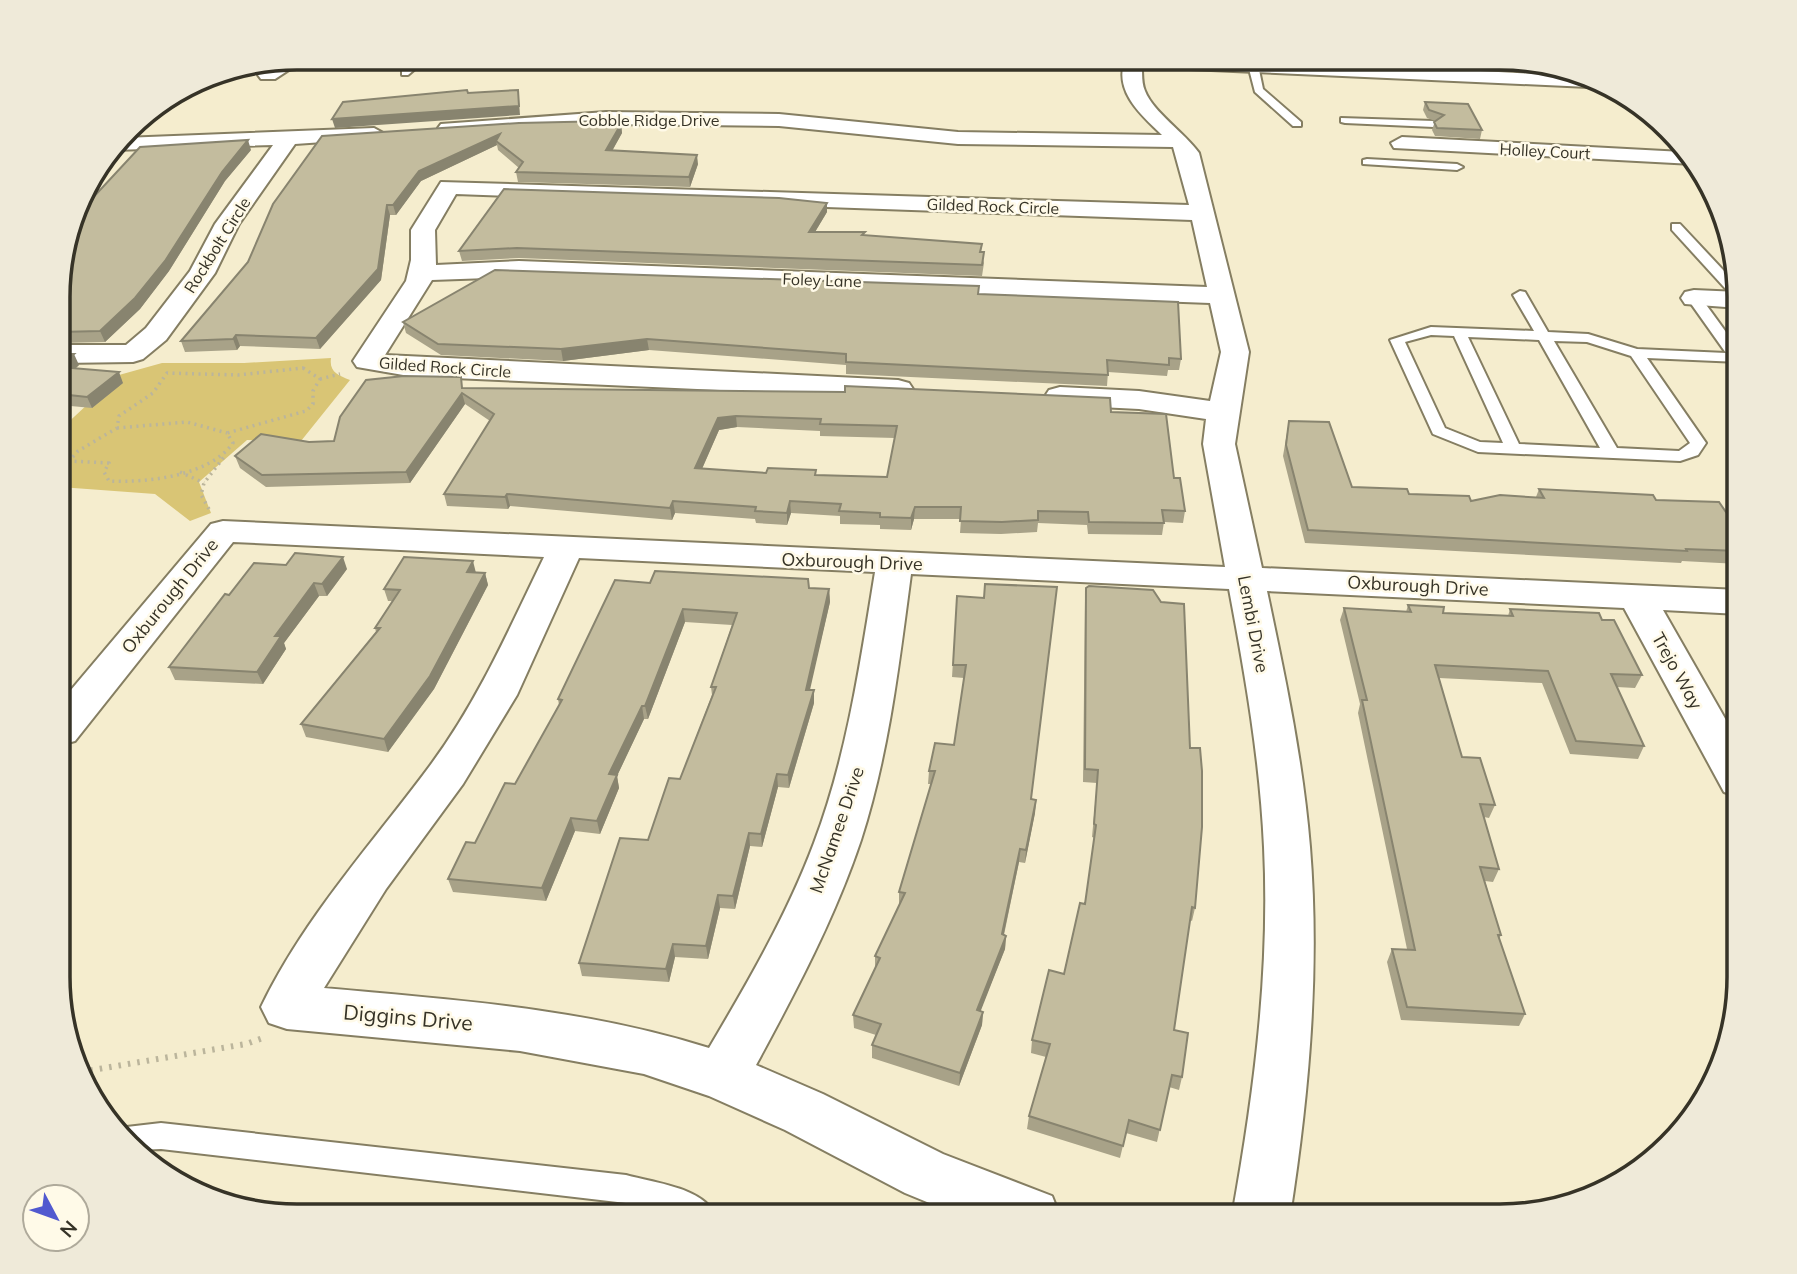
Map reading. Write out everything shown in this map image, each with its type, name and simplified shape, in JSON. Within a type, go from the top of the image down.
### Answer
[{"type":"street","name":"Lembi Drive","points":[[1136,70],[1130,78],[1135,96],[1181,141],[1188,153],[1224,296],[1235,352],[1234,372],[1221,412],[1219,444],[1282,796],[1289,908],[1287,1006],[1272,1156],[1263,1204]]},
{"type":"street","points":[[1345,70],[1573,82]]},
{"type":"street","points":[[268,75],[274,72]]},
{"type":"street","name":"Cobble Ridge Drive","points":[[427,130],[580,119],[779,120],[958,138],[1120,143],[1181,141]]},
{"type":"street","points":[[129,145],[399,132]]},
{"type":"street","name":"Rockbolt Circle","points":[[70,354],[133,352],[156,334],[202,273],[228,224],[288,139]]},
{"type":"street","name":"Holley Court","points":[[1402,143],[1680,159]]},
{"type":"street","name":"Gilded Rock Circle","points":[[922,390],[409,367],[367,361],[421,273],[423,230],[449,187],[1203,213]]},
{"type":"street","name":"Foley Lane","points":[[421,273],[519,270],[1224,296]]},
{"type":"street","points":[[1694,298],[1727,297]]},
{"type":"street","points":[[1032,394],[1139,400],[1221,412]]},
{"type":"street","name":"Oxburough Drive","points":[[70,719],[223,531],[894,565],[1244,578],[1727,601]]},
{"type":"street","points":[[287,1007],[321,946],[369,876],[448,773],[497,695],[566,549]]},
{"type":"street","name":"McNamee Drive","points":[[722,1076],[782,966],[819,888],[849,808],[868,736],[894,565]]},
{"type":"street","name":"Trejo Way","points":[[1637,597],[1727,759]]},
{"type":"street","name":"Diggins Drive","points":[[287,1007],[562,1034],[644,1051],[722,1076],[804,1112],[914,1169],[1001,1204]]},
{"type":"lane","points":[[405,73],[409,70]]},
{"type":"lane","points":[[1254,70],[1258,90],[1297,124]]},
{"type":"lane","points":[[1345,120],[1434,124]]},
{"type":"lane","points":[[1391,122],[1413,164]]},
{"type":"lane","points":[[1367,162],[1457,167]]},
{"type":"lane","points":[[1676,227],[1727,284]]},
{"type":"lane","points":[[1520,295],[1611,453]]},
{"type":"lane","points":[[1694,298],[1727,344]]},
{"type":"lane","points":[[1636,353],[1698,443],[1692,452],[1680,456],[1478,447],[1439,431],[1397,340],[1430,331],[1459,331],[1601,340],[1636,353],[1727,358]]},
{"type":"lane","points":[[1459,331],[1513,448]]},
{"type":"lane","points":[[136,1137],[161,1136],[626,1189],[679,1204]]},
{"type":"path","points":[[70,460],[78,451],[117,428],[181,421],[204,424],[227,433],[306,411],[313,404],[313,391],[320,379],[316,373],[303,368],[238,375],[167,373],[161,387],[149,398],[119,416],[117,428]]},
{"type":"path","points":[[223,531],[222,518],[205,505],[201,495],[204,483],[233,443],[227,433]]},
{"type":"path","points":[[70,461],[109,463],[104,471],[109,481],[125,483],[179,471],[225,455]]},
{"type":"path","points":[[179,471],[204,483]]},
{"type":"path","points":[[90,1071],[246,1044],[264,1038],[287,1007]]},
{"type":"shaded area","points":[[331,358],[333,370],[350,380],[301,441],[247,440],[199,482],[211,513],[190,521],[155,494],[70,488],[70,421],[119,375],[162,363],[244,363]]},
{"type":"building","points":[[467,90],[468,93],[518,90],[519,106],[332,119],[343,102]]},
{"type":"building","points":[[1425,102],[1468,104],[1482,130],[1437,128],[1434,122],[1444,115],[1429,110]]},
{"type":"building","points":[[609,121],[621,124],[606,150],[697,155],[689,177],[516,172],[523,162],[496,141],[500,134],[419,171],[393,205],[387,205],[378,269],[316,338],[236,335],[233,339],[181,341],[248,262],[273,204],[322,136],[519,123]]},
{"type":"building","points":[[248,140],[222,172],[165,261],[135,298],[100,331],[70,332],[72,267],[87,210],[92,199],[140,147]]},
{"type":"building","points":[[504,189],[779,198],[827,203],[809,232],[865,232],[862,235],[982,244],[980,252],[984,252],[982,265],[517,248],[459,251]]},
{"type":"building","points":[[495,270],[979,286],[978,294],[1178,302],[1181,359],[1169,358],[1169,365],[1107,360],[1108,375],[846,362],[846,354],[647,339],[561,349],[438,344],[403,322]]},
{"type":"building","points":[[70,368],[119,372],[87,397],[70,395]]},
{"type":"building","points":[[404,376],[461,377],[462,388],[845,392],[845,386],[1110,398],[1111,412],[1166,414],[1174,478],[1180,478],[1185,511],[1162,510],[1164,523],[1089,522],[1088,512],[1038,511],[1038,520],[1002,522],[960,521],[961,507],[915,507],[911,518],[839,511],[841,504],[790,501],[787,513],[755,511],[756,507],[673,501],[670,508],[507,494],[505,497],[444,494],[494,414],[462,393],[406,472],[262,475],[235,456],[261,434],[309,442],[334,441],[340,417],[366,380]],"holes":[[[736,416],[821,419],[820,424],[897,426],[887,477],[815,475],[816,470],[768,468],[766,473],[695,468],[718,418]]]},
{"type":"building","points":[[1289,421],[1329,422],[1352,487],[1407,489],[1409,494],[1469,496],[1471,501],[1500,495],[1544,498],[1539,489],[1653,495],[1656,500],[1719,502],[1727,514],[1727,551],[1686,549],[1687,551],[1308,530],[1286,445]]},
{"type":"building","points":[[295,553],[343,557],[322,584],[314,583],[275,636],[281,636],[257,672],[169,667],[225,594],[229,595],[254,563],[286,565]]},
{"type":"building","points":[[404,557],[473,561],[467,572],[485,573],[430,676],[384,739],[301,724],[380,628],[375,628],[400,590],[384,589]]},
{"type":"building","points":[[655,571],[808,579],[809,588],[829,589],[806,690],[814,690],[788,775],[777,774],[761,834],[749,833],[733,896],[718,895],[706,946],[673,944],[666,969],[579,963],[620,838],[648,840],[669,778],[680,779],[716,687],[711,687],[737,613],[683,609],[645,706],[642,706],[609,774],[617,775],[597,821],[571,818],[542,888],[448,879],[466,842],[475,843],[505,783],[515,784],[562,700],[558,699],[615,580],[650,583]]},
{"type":"building","points":[[985,584],[1057,587],[1031,799],[1036,800],[1026,850],[1020,849],[1002,934],[1006,936],[977,1010],[983,1012],[960,1073],[872,1045],[881,1024],[853,1015],[880,958],[875,956],[905,893],[899,892],[935,771],[929,771],[935,743],[954,745],[966,665],[953,665],[957,596],[984,598]]},
{"type":"building","points":[[1086,588],[1153,590],[1161,602],[1184,604],[1190,748],[1200,748],[1202,771],[1202,827],[1195,908],[1192,907],[1174,1030],[1188,1033],[1182,1077],[1172,1075],[1160,1130],[1129,1120],[1123,1146],[1029,1116],[1050,1044],[1032,1040],[1049,970],[1064,974],[1080,903],[1085,904],[1096,825],[1098,770],[1085,769]]},
{"type":"building","points":[[1408,605],[1444,607],[1443,613],[1513,616],[1510,609],[1599,613],[1602,620],[1614,620],[1642,675],[1611,674],[1644,746],[1576,741],[1548,671],[1435,665],[1462,757],[1480,758],[1495,805],[1480,804],[1499,869],[1480,867],[1501,935],[1498,935],[1525,1014],[1407,1007],[1392,949],[1415,950],[1362,700],[1367,700],[1344,608],[1411,612]]}]
